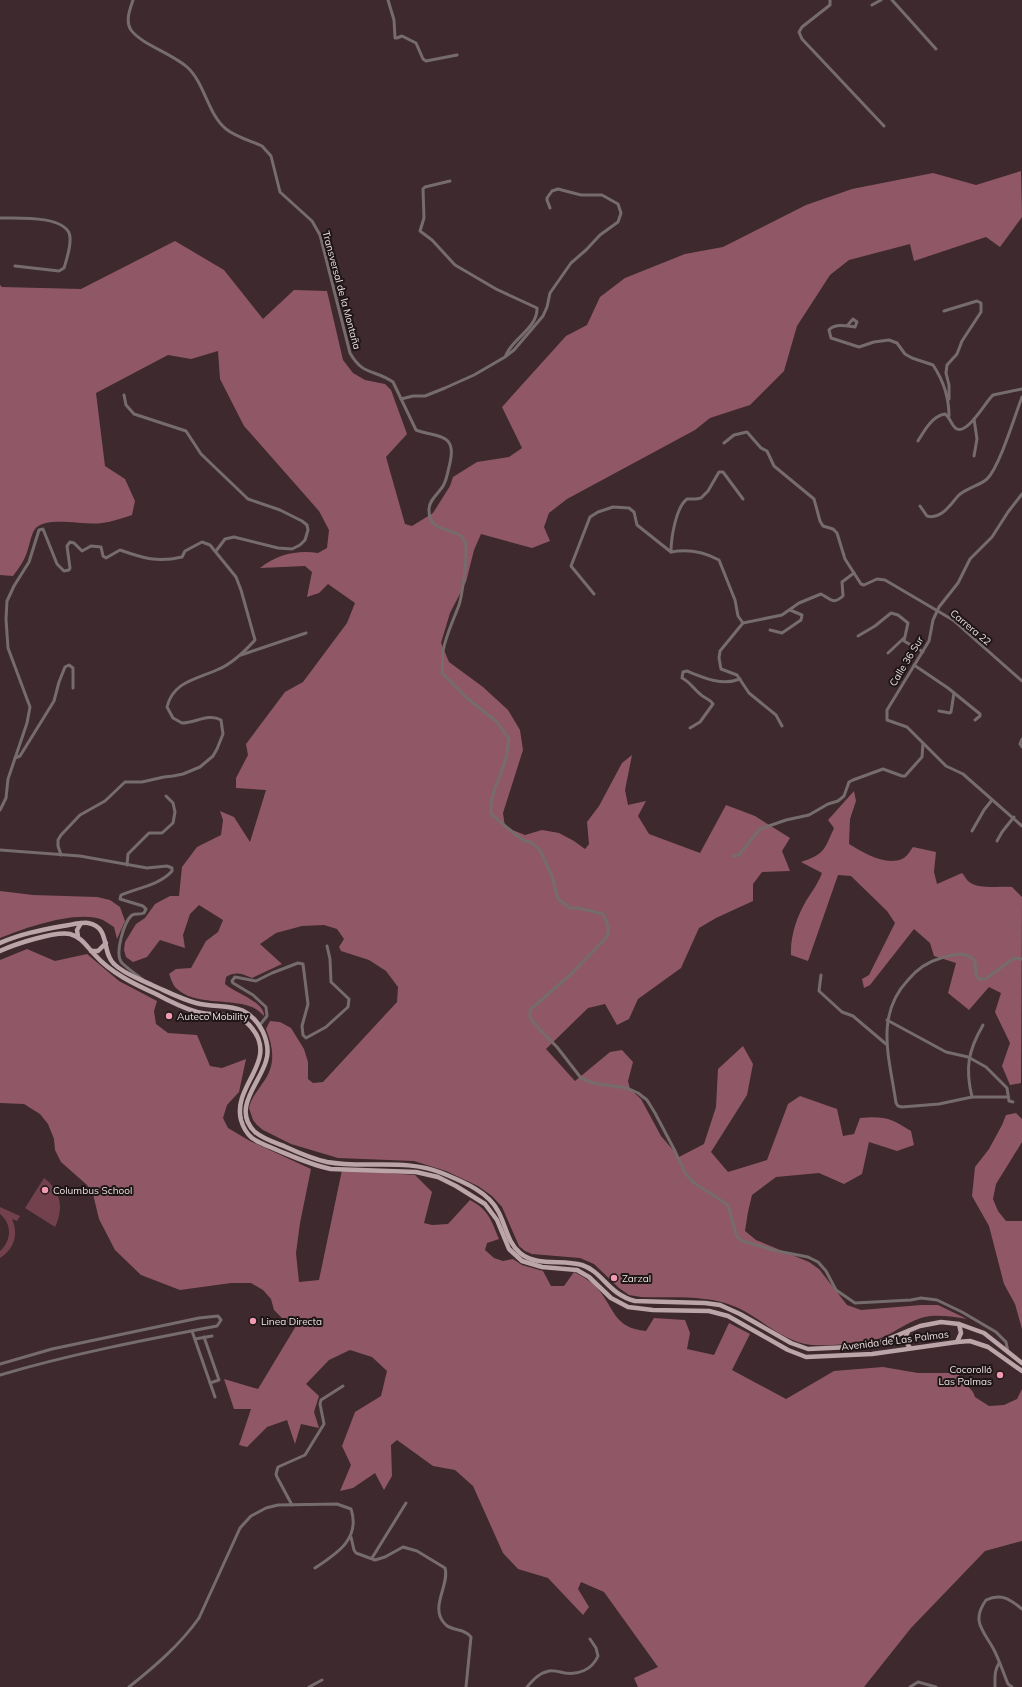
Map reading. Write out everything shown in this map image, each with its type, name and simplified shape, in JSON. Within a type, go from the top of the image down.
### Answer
[{"type":"main road","name":"Avenida de Las Palmas","points":[[0,943],[30,932],[81,923],[89,923],[100,929],[104,936],[108,955],[114,964],[121,970],[197,1004],[229,1006],[242,1010],[254,1019],[266,1039],[268,1056],[264,1067],[250,1092],[246,1108],[250,1124],[255,1132],[270,1141],[327,1162],[415,1165],[446,1174],[480,1192],[490,1200],[498,1210],[513,1246],[522,1254],[539,1261],[573,1263],[585,1266],[614,1291],[630,1300],[720,1305],[740,1314],[792,1343],[808,1349],[871,1346],[920,1326],[934,1323],[959,1324],[984,1333],[1022,1363]]},
{"type":"main road","points":[[0,951],[21,943],[58,934],[69,934],[78,937],[78,930],[81,923]]},
{"type":"main road","name":"Avenida de Las Palmas","points":[[78,937],[114,972],[156,994],[189,1009],[233,1017],[250,1026],[258,1039],[260,1059],[240,1101],[240,1113],[242,1125],[247,1133],[260,1142],[319,1167],[331,1169],[416,1172],[446,1181],[485,1204],[497,1220],[509,1249],[518,1259],[536,1266],[569,1269],[584,1273],[611,1298],[623,1305],[643,1310],[717,1312],[737,1320],[788,1350],[806,1356],[872,1354],[957,1342],[975,1342],[988,1347],[1022,1371]]},
{"type":"main road","points":[[91,951],[98,951],[106,943]]},
{"type":"main road","points":[[957,1342],[961,1333],[959,1324]]},
{"type":"main road","points":[[908,1331],[905,1340],[910,1348]]},
{"type":"street","name":"Transversal de la Montaña","points":[[133,0],[128,23],[131,30],[141,38],[186,66],[193,74],[219,121],[226,130],[262,146],[271,156],[280,192],[312,221],[320,235],[350,353],[355,362],[362,369],[393,382],[401,399]]},
{"type":"street","points":[[388,0],[394,20],[396,39],[402,36],[416,43],[423,59],[426,61],[457,54]]},
{"type":"street","points":[[830,0],[830,5],[802,27],[799,32],[802,39],[884,126]]},
{"type":"street","points":[[872,5],[881,0]]},
{"type":"street","points":[[892,0],[936,48]]},
{"type":"street","points":[[450,181],[425,187],[423,189],[424,218],[420,231],[432,240],[455,265],[538,310],[533,323],[508,349],[505,357]]},
{"type":"street","points":[[550,208],[547,198],[552,191],[558,189],[581,195],[602,194],[618,204],[621,213],[618,222],[600,235],[571,263],[550,293],[543,316],[514,350],[474,375],[445,388],[425,396],[413,396],[401,399],[416,430],[444,437],[450,443],[452,452],[444,485],[429,505],[432,524],[440,528],[457,532],[463,538],[466,547],[460,603],[443,653],[442,672],[467,698],[497,722],[509,739],[505,762],[490,806],[491,814],[509,830],[525,841],[531,842],[540,850],[552,876],[558,899],[570,908],[578,908],[603,914],[608,926],[609,934],[606,938],[570,975],[530,1010],[530,1017],[557,1047],[581,1078],[593,1083],[627,1088],[638,1093],[647,1100],[675,1151],[684,1173],[693,1182],[728,1205],[736,1237],[743,1241],[777,1251],[808,1257],[818,1262],[826,1271],[836,1290],[855,1303],[911,1300],[921,1298],[937,1300],[962,1312],[996,1332],[1006,1342],[1008,1353]]},
{"type":"street","points":[[0,218],[52,221],[65,228],[70,237],[64,268],[59,271],[15,266]]},
{"type":"street","points":[[944,311],[977,301],[982,307],[980,314],[962,341],[957,354],[947,365],[946,373],[949,385],[949,416],[955,427],[960,429],[967,426],[993,395],[1022,389]]},
{"type":"street","points":[[846,326],[836,326],[831,328],[829,330],[831,338],[859,347],[886,340],[897,342],[905,354],[933,365],[949,401]]},
{"type":"street","points":[[124,395],[126,405],[134,414],[186,431],[201,454],[248,499],[280,510],[307,525],[307,537],[300,545],[292,549],[278,548],[234,537],[225,539],[216,551]]},
{"type":"street","points":[[920,506],[927,516],[935,517],[944,512],[960,495],[988,478],[999,457],[1022,397]]},
{"type":"street","points":[[918,441],[934,419],[942,415],[949,416]]},
{"type":"street","points":[[974,419],[977,439],[977,449],[974,456]]},
{"type":"street","points":[[724,443],[734,435],[747,432],[761,448],[768,451],[774,466],[814,500],[820,521],[823,526],[833,529],[837,533],[845,559],[854,573],[842,582],[843,596],[838,601],[833,601],[821,594],[810,597],[778,617],[743,623],[718,655],[721,669],[735,673],[749,693],[776,716],[782,726]]},
{"type":"street","points":[[671,552],[671,544],[676,522],[683,502],[687,498],[699,499],[704,496],[718,472],[723,472],[743,499]]},
{"type":"street","name":"Calle 36 Sur","points":[[923,743],[908,727],[887,720],[887,710],[889,704],[929,641],[933,620],[937,611],[958,583],[970,559],[992,537],[1022,494]]},
{"type":"street","points":[[594,594],[571,566],[590,517],[598,512],[613,507],[629,508],[634,512],[637,525],[671,552],[681,550],[706,553],[719,560],[733,596],[738,616],[743,623]]},
{"type":"street","points":[[0,810],[6,798],[8,779],[27,723],[30,707],[8,648],[6,610],[11,592],[29,562],[39,530],[43,529],[57,564],[64,571],[69,570],[70,568],[67,546],[70,542],[74,543],[82,551],[91,546],[101,547],[103,556],[106,558],[120,550],[148,559],[169,560],[182,557],[190,547],[202,542],[210,545],[238,582],[255,640],[239,656],[219,669],[184,684],[171,695],[168,707],[170,713],[178,722],[190,723],[211,717],[216,717],[221,720],[223,734],[213,756],[200,767],[183,774],[142,782],[125,782],[100,805],[80,815],[61,835],[58,840],[60,855]]},
{"type":"street","name":"Carrera 22","points":[[854,573],[861,584],[864,585],[877,579],[885,580],[953,620],[1022,681]]},
{"type":"street","points":[[770,630],[782,633],[801,620],[802,615],[790,610]]},
{"type":"street","points":[[858,636],[875,626],[891,612],[898,615],[908,623],[904,638],[888,653]]},
{"type":"street","points":[[239,656],[306,633]]},
{"type":"street","points":[[904,638],[906,642],[922,652]]},
{"type":"street","points":[[15,758],[20,756],[49,711],[54,701],[65,667],[69,665],[72,668],[73,688]]},
{"type":"street","points":[[914,665],[954,693],[980,714],[980,716],[975,720]]},
{"type":"street","points":[[690,728],[700,722],[713,704],[711,701],[698,693],[690,682],[682,678],[683,672],[721,682],[732,682],[740,679]]},
{"type":"street","points":[[939,711],[950,714],[954,693]]},
{"type":"street","points":[[1022,739],[1020,744],[1022,747]]},
{"type":"street","points":[[923,743],[946,766],[963,774],[1014,817],[1022,826]]},
{"type":"street","points":[[733,856],[739,855],[760,829],[786,820],[809,815],[838,800],[844,796],[849,782],[853,780],[884,769],[905,776],[922,757],[923,743]]},
{"type":"street","points":[[127,865],[128,854],[149,834],[162,833],[173,823],[173,803],[166,796]]},
{"type":"street","points":[[972,831],[984,810],[992,800]]},
{"type":"street","points":[[997,842],[1002,832],[1014,817]]},
{"type":"street","points":[[0,850],[80,856],[147,868],[167,866],[172,870],[169,874],[149,885],[121,894],[120,899],[143,906],[146,909],[144,913],[134,914],[130,918],[119,943],[118,952],[122,962],[145,981]]},
{"type":"street","points":[[259,1026],[267,1016],[266,1007],[253,995],[233,983],[232,981],[235,977],[256,981],[272,972],[298,963],[303,964],[308,1002],[302,1026],[303,1036],[306,1038],[326,1027],[348,1007],[350,1002],[348,998],[331,982],[330,959],[327,946]]},
{"type":"street","points":[[1008,1097],[972,1097],[939,1104],[898,1106],[886,1044],[887,1020],[896,995],[914,973],[930,962],[959,954],[965,954],[975,961],[976,975],[980,980],[987,978],[1014,958],[1022,960]]},
{"type":"street","points":[[821,975],[820,991],[842,1012],[853,1016],[886,1044]]},
{"type":"street","points":[[887,1020],[946,1052],[968,1057],[986,1067],[998,1077],[1007,1088],[1009,1101],[1013,1102]]},
{"type":"street","points":[[972,1097],[969,1085],[968,1057],[974,1041],[983,1025]]},
{"type":"street","points":[[0,1364],[52,1349],[199,1318],[215,1316],[221,1318],[221,1322],[217,1326],[115,1346],[45,1362],[0,1375]]},
{"type":"street","points":[[192,1331],[215,1397]]},
{"type":"street","points":[[195,1339],[212,1336]]},
{"type":"street","points":[[204,1337],[219,1380],[210,1383]]},
{"type":"street","points":[[292,1505],[277,1477],[278,1467],[305,1455],[324,1424],[320,1404],[321,1400],[343,1386]]},
{"type":"street","points":[[129,1687],[173,1648],[199,1618],[231,1547],[244,1523],[250,1516],[266,1508],[278,1505],[337,1504],[351,1509],[353,1515],[351,1537],[356,1553],[378,1560],[403,1547],[417,1552],[446,1568],[446,1577],[439,1604],[440,1613],[446,1625],[469,1633],[471,1637],[466,1687]]},
{"type":"street","points":[[372,1558],[406,1504]]},
{"type":"street","points":[[315,1568],[336,1553],[351,1537]]},
{"type":"street","points":[[1012,1687],[1008,1684],[994,1650],[980,1628],[979,1615],[986,1600],[996,1596],[1008,1598],[1022,1608]]},
{"type":"street","points":[[527,1687],[534,1678],[550,1670],[577,1673],[588,1669],[598,1656],[596,1648],[590,1639]]},
{"type":"street","points":[[995,1687],[995,1669],[999,1663]]},
{"type":"street","points":[[309,1687],[322,1680]]},
{"type":"street","points":[[910,1687],[914,1684],[923,1682],[936,1687]]},
{"type":"shaded area","points":[[1021,171],[1022,217],[1000,247],[986,237],[914,261],[910,244],[849,260],[830,275],[797,326],[784,371],[750,405],[710,418],[695,430],[567,499],[549,513],[544,527],[550,541],[532,548],[481,534],[474,550],[466,582],[450,613],[441,643],[449,662],[483,687],[508,710],[520,730],[523,750],[503,813],[505,827],[525,835],[542,830],[559,833],[585,849],[589,844],[587,822],[599,806],[622,763],[632,755],[625,790],[628,805],[646,801],[638,816],[649,834],[700,853],[726,805],[755,816],[790,838],[782,851],[790,871],[762,872],[753,884],[753,901],[716,918],[699,928],[681,968],[638,999],[629,1019],[617,1025],[605,1004],[588,1008],[546,1049],[575,1081],[610,1052],[622,1050],[633,1062],[628,1081],[630,1089],[641,1099],[661,1136],[679,1157],[704,1144],[716,1107],[718,1069],[743,1046],[753,1064],[747,1095],[711,1152],[728,1172],[767,1160],[788,1104],[800,1096],[837,1109],[843,1136],[854,1134],[860,1118],[876,1117],[887,1119],[898,1123],[911,1131],[914,1145],[897,1151],[869,1142],[862,1174],[844,1184],[819,1173],[776,1177],[752,1195],[745,1231],[756,1240],[809,1262],[819,1269],[847,1305],[861,1310],[938,1305],[967,1319],[940,1316],[924,1317],[878,1339],[863,1342],[827,1345],[800,1343],[789,1339],[739,1308],[728,1304],[696,1298],[641,1297],[629,1295],[619,1288],[594,1264],[580,1258],[532,1254],[525,1251],[519,1246],[502,1207],[492,1196],[478,1186],[446,1171],[414,1161],[338,1158],[291,1144],[263,1130],[253,1120],[249,1108],[253,1098],[267,1077],[272,1064],[271,1044],[266,1029],[270,1021],[280,1022],[291,1028],[304,1049],[308,1062],[308,1079],[313,1083],[323,1082],[397,1002],[398,987],[386,971],[369,960],[341,951],[339,947],[344,939],[337,929],[324,925],[302,926],[276,933],[260,944],[282,964],[252,978],[242,974],[230,975],[226,977],[225,984],[260,1006],[264,1016],[254,1008],[243,1004],[202,1000],[183,994],[174,985],[169,974],[176,969],[191,968],[206,941],[218,932],[223,920],[199,905],[190,914],[183,935],[185,948],[160,940],[147,957],[133,962],[126,957],[124,950],[125,942],[136,924],[145,918],[155,904],[170,896],[179,896],[182,867],[197,847],[221,835],[223,820],[220,811],[234,817],[250,842],[266,790],[236,788],[236,778],[248,755],[246,744],[285,692],[303,682],[347,623],[355,603],[328,584],[319,593],[307,597],[312,572],[305,566],[260,568],[274,559],[288,554],[303,552],[318,553],[327,548],[329,530],[319,511],[244,426],[220,379],[218,351],[191,359],[168,355],[96,393],[105,466],[125,479],[135,501],[132,515],[113,521],[95,524],[57,522],[40,525],[35,529],[25,557],[13,576],[0,575],[0,285],[2,287],[81,289],[175,241],[224,270],[263,319],[294,290],[327,291],[343,360],[353,373],[365,380],[385,384],[391,390],[407,434],[386,457],[405,524],[412,526],[433,513],[450,486],[453,477],[477,462],[509,457],[522,448],[502,407],[566,336],[587,325],[600,297],[625,278],[685,254],[723,247],[806,205],[852,189],[933,173],[976,185]]},
{"type":"shaded area","points":[[854,791],[856,801],[850,819],[849,844],[875,858],[889,861],[904,858],[913,847],[936,852],[934,872],[937,884],[962,873],[968,881],[977,886],[1012,887],[1022,897],[1021,1083],[1010,1085],[1002,1066],[1010,1043],[995,1012],[1001,993],[989,987],[969,1010],[948,993],[956,963],[934,956],[930,943],[914,929],[870,985],[864,988],[862,979],[869,975],[895,923],[887,911],[851,876],[838,875],[808,961],[791,955],[793,934],[797,920],[822,873],[801,862],[819,854],[823,850],[834,828],[828,820]]},
{"type":"shaded area","points":[[0,891],[33,895],[97,897],[110,900],[120,907],[125,921],[117,939],[114,927],[103,920],[92,917],[66,918],[51,921],[23,929],[0,938]]},
{"type":"shaded area","points":[[27,949],[55,961],[87,954],[119,981],[157,1001],[154,1011],[156,1024],[168,1033],[197,1035],[210,1066],[222,1068],[246,1059],[239,1092],[227,1105],[223,1118],[228,1128],[250,1141],[311,1169],[300,1223],[296,1253],[299,1282],[319,1280],[342,1170],[415,1175],[432,1192],[424,1223],[432,1225],[448,1224],[470,1200],[489,1216],[494,1226],[499,1239],[487,1243],[485,1250],[494,1258],[503,1261],[513,1259],[522,1265],[543,1271],[551,1286],[564,1286],[574,1272],[595,1285],[616,1316],[627,1326],[646,1331],[654,1318],[685,1320],[690,1333],[687,1349],[714,1355],[729,1323],[750,1334],[732,1370],[786,1399],[834,1371],[883,1367],[918,1373],[957,1373],[973,1392],[975,1397],[989,1406],[1004,1405],[1017,1399],[1022,1389],[1022,1541],[985,1551],[911,1628],[864,1687],[638,1687],[634,1678],[658,1667],[604,1592],[581,1582],[578,1589],[589,1607],[583,1615],[548,1578],[518,1569],[503,1553],[473,1486],[455,1470],[433,1466],[397,1440],[391,1445],[392,1476],[384,1490],[375,1473],[353,1488],[340,1491],[351,1465],[342,1446],[355,1412],[381,1396],[387,1371],[372,1357],[350,1350],[329,1360],[306,1384],[319,1396],[314,1412],[319,1428],[301,1424],[295,1444],[287,1420],[267,1427],[247,1447],[239,1445],[251,1409],[234,1409],[224,1379],[258,1389],[299,1321],[287,1323],[274,1310],[271,1299],[263,1290],[251,1283],[231,1283],[180,1290],[141,1275],[115,1250],[99,1219],[93,1194],[87,1185],[61,1162],[55,1150],[54,1139],[48,1124],[40,1114],[24,1104],[0,1103],[0,960]]},
{"type":"shaded area","points":[[1016,1113],[1022,1119],[1022,1142],[996,1184],[993,1199],[998,1211],[1006,1221],[1022,1221],[1022,1329],[1015,1304],[1004,1284],[989,1226],[972,1196],[975,1167],[989,1149],[1006,1115]]},
{"type":"shaded area","points":[[44,1178],[54,1188],[59,1200],[60,1207],[58,1220],[55,1227],[25,1208]]},
{"type":"shaded area","points":[[0,1207],[20,1216],[17,1221],[12,1219],[15,1231],[14,1241],[9,1250],[0,1258],[0,1251],[7,1242],[9,1232],[7,1222],[0,1214]]},
{"type":"place","name":"Auteco Mobility","points":[[169,1016]]},
{"type":"place","name":"Columbus School","points":[[45,1190]]},
{"type":"place","name":"Zarzal","points":[[614,1278]]},
{"type":"place","name":"Linea Directa","points":[[253,1321]]},
{"type":"place","name":"Cocorolló Las Palmas","points":[[1000,1375]]}]
